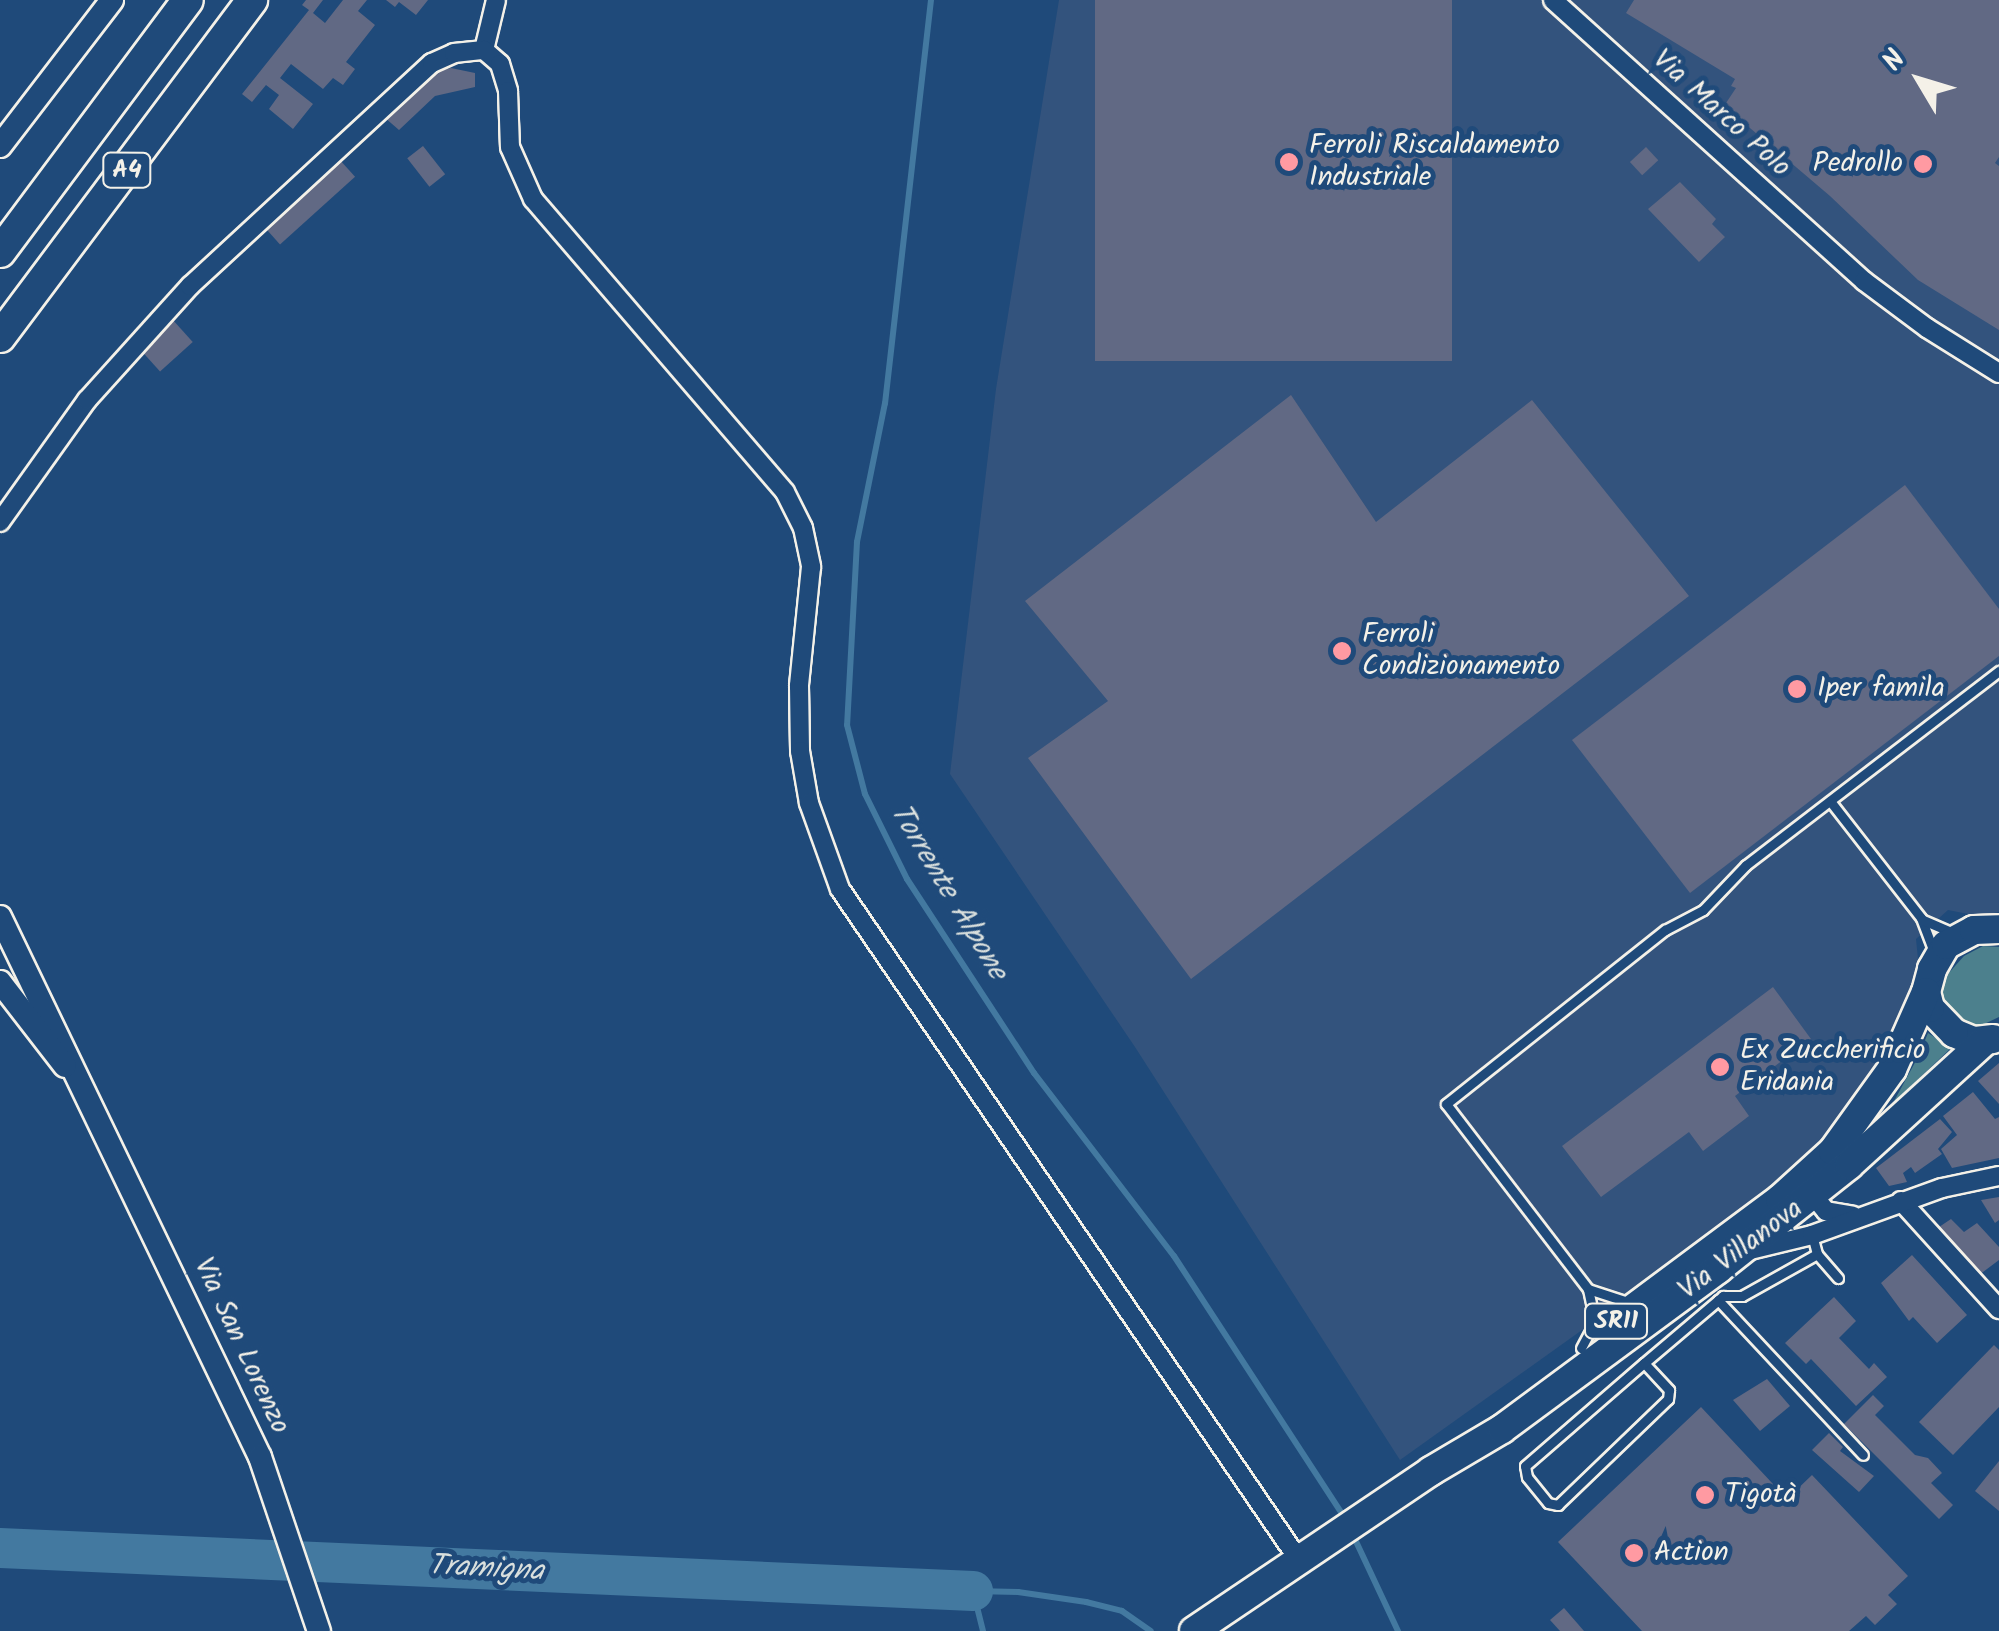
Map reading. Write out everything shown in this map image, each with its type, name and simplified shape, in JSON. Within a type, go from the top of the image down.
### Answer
[{"type":"highway","name":"A4","points":[[0,252],[188,0]]},
{"type":"highway","name":"A4","points":[[0,337],[252,0]]},
{"type":"main road","points":[[1962,935],[1998,928]]},
{"type":"main road","name":"SR11","points":[[1926,992],[1935,962],[1946,946],[1962,935]]},
{"type":"main road","name":"Via Villanova","points":[[1299,1560],[1431,1471],[1502,1430],[1716,1291],[1743,1238],[1833,1152],[1892,1070],[1926,992]]},
{"type":"main road","points":[[1926,992],[1930,1008],[1954,1033],[1992,1039]]},
{"type":"main road","name":"Via Villanova","points":[[1431,1471],[1490,1415],[1640,1304],[1813,1194],[1992,1039]]},
{"type":"main road","name":"SR11","points":[[1194,1630],[1299,1560]]},
{"type":"street","points":[[0,146],[112,0]]},
{"type":"street","points":[[484,50],[496,0]]},
{"type":"street","name":"Via Marco Polo","points":[[1552,0],[1864,280],[1927,328],[1999,373]]},
{"type":"street","points":[[0,522],[87,400],[190,286],[432,63],[454,53],[484,50],[500,64],[508,91],[510,147],[534,199],[786,492],[803,528],[811,567],[799,686],[800,751],[809,803],[840,888],[1299,1560]]},
{"type":"street","name":"Via San Lorenzo","points":[[0,916],[260,1457],[319,1631]]},
{"type":"street","name":"Via San Lorenzo","points":[[0,982],[88,1096]]},
{"type":"street","points":[[1743,1238],[1814,1245],[1853,1216],[1999,1176]]},
{"type":"street","points":[[1813,1194],[1826,1211],[1853,1216]]},
{"type":"street","points":[[1901,1201],[1999,1309]]},
{"type":"lane","points":[[1582,1348],[1595,1322],[1588,1289],[1446,1104],[1665,930],[1713,902],[1746,864],[1999,671]]},
{"type":"lane","points":[[1830,801],[1921,918],[1935,962]]},
{"type":"lane","points":[[1921,918],[1962,935]]},
{"type":"lane","points":[[1716,1291],[1742,1296],[1814,1245],[1838,1278]]},
{"type":"lane","points":[[1588,1289],[1640,1304]]},
{"type":"lane","points":[[1644,1363],[1669,1390],[1668,1398],[1558,1505],[1548,1503],[1527,1478],[1525,1466],[1644,1363],[1716,1291]]},
{"type":"lane","points":[[1716,1291],[1863,1455]]},
{"type":"shaded area","points":[[1059,0],[1999,0],[1999,912],[1978,916],[1948,910],[1916,939],[1920,979],[1888,1058],[1812,1158],[1673,1265],[1400,1460],[1135,1047],[950,774],[996,389]]},
{"type":"green space","points":[[1983,946],[1999,947],[1999,1017],[1980,1026],[1957,1018],[1941,994],[1947,975],[1964,956]]},
{"type":"green space","points":[[1928,1033],[1951,1048],[1893,1103],[1918,1057]]},
{"type":"building","points":[[306,0],[323,0],[313,13],[325,23],[343,0],[367,0],[358,11],[375,25],[346,62],[355,69],[343,85],[333,78],[323,89],[291,64],[280,78],[313,104],[293,129],[269,109],[279,95],[266,85],[252,102],[242,94],[309,10],[302,5]]},
{"type":"building","points":[[386,0],[428,0],[416,15],[399,2],[395,7]]},
{"type":"building","name":"Ferroli Riscaldamento Industriale","points":[[1095,0],[1452,0],[1452,361],[1095,361]]},
{"type":"building","name":"Pedrollo","points":[[1634,0],[1999,0],[1999,157],[1995,163],[1999,166],[1999,330],[1918,280],[1830,196],[1724,106],[1736,88],[1731,86],[1735,79],[1626,13]]},
{"type":"building","points":[[451,68],[475,73],[475,87],[435,96],[399,130],[384,117],[432,73]]},
{"type":"building","points":[[423,146],[445,174],[429,187],[407,158]]},
{"type":"building","points":[[1646,147],[1658,160],[1642,175],[1630,162]]},
{"type":"building","points":[[339,159],[355,177],[280,244],[264,227]]},
{"type":"building","points":[[1680,182],[1716,219],[1712,224],[1725,237],[1699,262],[1648,209]]},
{"type":"building","points":[[172,319],[193,342],[160,371],[139,348]]},
{"type":"building","name":"Ferroli Condizionamento","points":[[1291,395],[1376,522],[1532,400],[1689,596],[1191,979],[1028,758],[1108,701],[1025,601]]},
{"type":"building","points":[[1905,485],[1999,609],[1999,656],[1690,893],[1572,740]]},
{"type":"building","name":"Ex Zuccherificio Eridania","points":[[1773,987],[1811,1039],[1735,1096],[1749,1116],[1703,1151],[1689,1132],[1601,1197],[1562,1146]]},
{"type":"building","points":[[1999,1063],[1999,1104],[1978,1081]]},
{"type":"building","points":[[1973,1092],[1995,1119],[1999,1117],[1999,1158],[1952,1168],[1941,1149],[1957,1135],[1943,1116]]},
{"type":"building","points":[[1940,1119],[1952,1132],[1938,1149],[1942,1154],[1915,1173],[1911,1167],[1903,1173],[1907,1182],[1889,1186],[1876,1168]]},
{"type":"building","points":[[1999,1197],[1999,1220],[1995,1223],[1981,1200]]},
{"type":"building","points":[[1951,1219],[1964,1232],[1977,1223],[1999,1247],[1999,1260],[1979,1275],[1936,1229]]},
{"type":"building","points":[[1912,1255],[1967,1315],[1937,1343],[1913,1317],[1909,1321],[1881,1283]]},
{"type":"building","points":[[1834,1297],[1856,1321],[1839,1338],[1869,1369],[1874,1363],[1887,1377],[1856,1406],[1811,1359],[1806,1364],[1785,1343]]},
{"type":"building","points":[[1994,1345],[1999,1350],[1999,1407],[1953,1455],[1919,1422]]},
{"type":"building","points":[[1767,1379],[1790,1406],[1760,1431],[1733,1400]]},
{"type":"building","points":[[1873,1395],[1884,1406],[1875,1415],[1915,1455],[1928,1458],[1942,1473],[1931,1483],[1953,1505],[1939,1519],[1844,1424]]},
{"type":"building","points":[[1701,1407],[1787,1499],[1812,1475],[1908,1576],[1888,1595],[1897,1604],[1875,1625],[1866,1616],[1849,1631],[1642,1631],[1558,1542]]},
{"type":"building","points":[[1829,1433],[1843,1447],[1840,1451],[1874,1476],[1859,1492],[1812,1450]]},
{"type":"building","points":[[1999,1461],[1999,1511],[1975,1491]]},
{"type":"building","points":[[1564,1608],[1584,1631],[1560,1631],[1550,1620]]},
{"type":"waterway","name":"Torrente Alpone","points":[[931,0],[885,403],[857,542],[847,725],[865,794],[907,879],[1034,1073],[1174,1256],[1346,1520]]},
{"type":"waterway","name":"Torrente Alpone","points":[[1353,1535],[1398,1631]]},
{"type":"waterway","name":"Tramigna","points":[[0,1548],[973,1591]]},
{"type":"waterway","points":[[983,1631],[973,1591],[1018,1592],[1086,1602],[1122,1611],[1151,1631]]},
{"type":"place","name":"Ferroli Riscaldamento Industriale","points":[[1289,162]]},
{"type":"place","name":"Pedrollo","points":[[1923,164]]},
{"type":"place","name":"Ferroli Condizionamento","points":[[1342,651]]},
{"type":"place","name":"Iper famila","points":[[1797,689]]},
{"type":"place","name":"Ex Zuccherificio Eridania","points":[[1720,1067]]},
{"type":"place","name":"Tigotà","points":[[1705,1495]]},
{"type":"place","name":"Action","points":[[1634,1553]]}]
